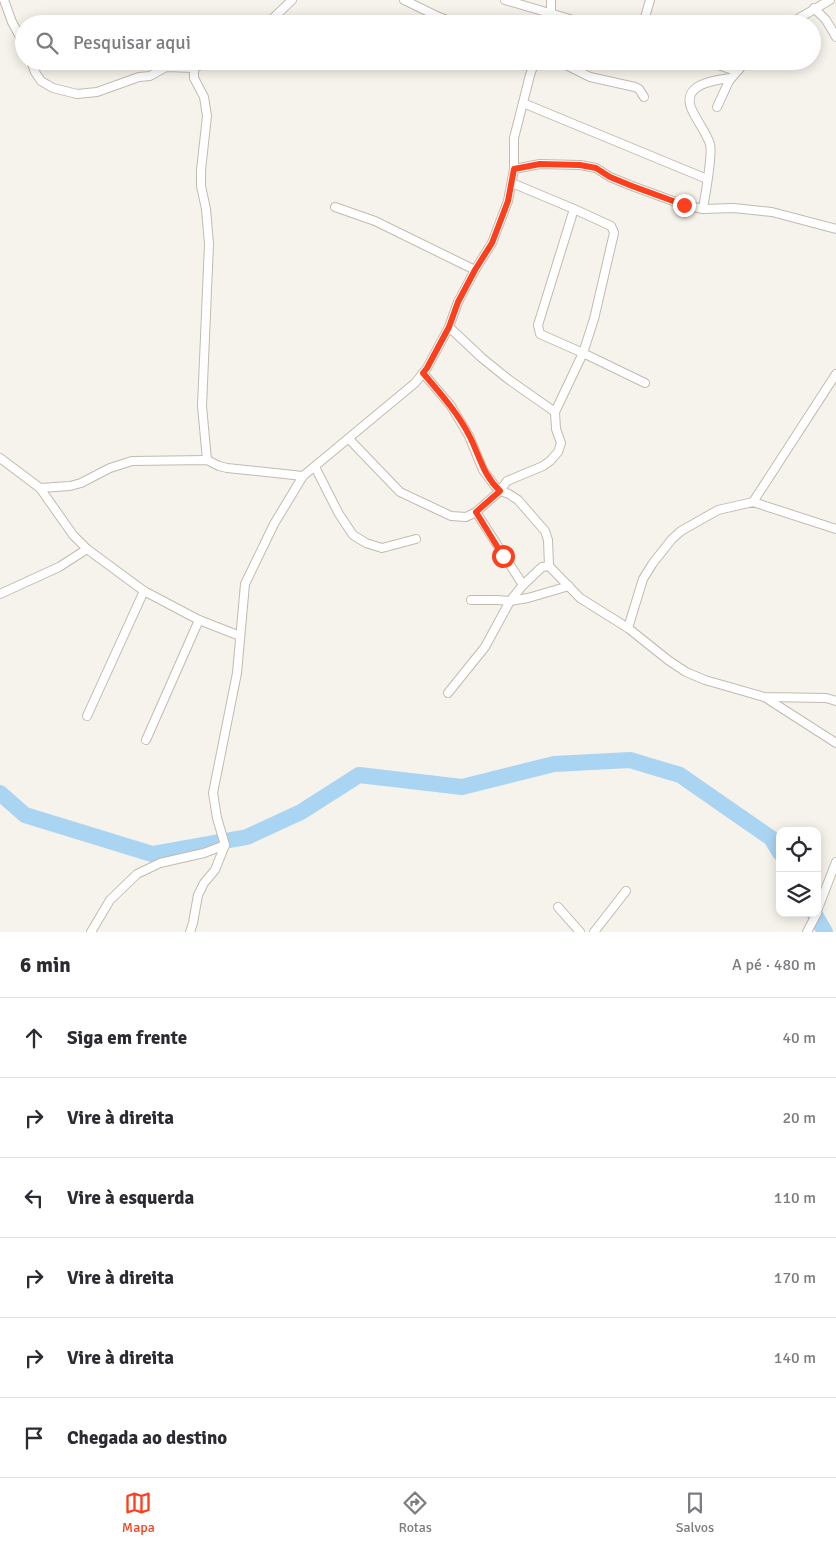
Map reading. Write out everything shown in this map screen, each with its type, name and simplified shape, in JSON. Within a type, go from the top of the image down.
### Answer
[{"type":"street","points":[[4,0],[15,28]]},
{"type":"street","points":[[276,15],[292,0]]},
{"type":"street","points":[[404,0],[435,15]]},
{"type":"street","points":[[505,0],[555,15]]},
{"type":"street","points":[[551,0],[551,14]]},
{"type":"street","points":[[646,15],[650,0]]},
{"type":"street","points":[[803,15],[830,0]]},
{"type":"street","points":[[814,8],[826,20],[836,37]]},
{"type":"street","points":[[34,70],[41,81],[53,88],[77,94],[97,92],[138,77],[150,76],[161,70]]},
{"type":"street","points":[[194,70],[194,78],[204,97],[207,116],[201,178],[207,215],[209,244],[202,406],[207,460]]},
{"type":"street","points":[[190,932],[198,895],[215,870],[225,845],[217,818],[213,793],[237,673],[245,584],[248,574],[274,524],[303,476],[414,383],[427,368],[449,327],[458,302],[492,243],[508,201],[514,169],[514,138],[533,70]]},
{"type":"street","points":[[576,70],[590,77],[636,87],[644,97]]},
{"type":"street","points":[[725,70],[734,74]]},
{"type":"street","points":[[717,107],[738,70]]},
{"type":"street","points":[[703,209],[711,152],[710,143],[692,111],[690,99],[692,92],[706,82],[734,74]]},
{"type":"street","points":[[523,103],[707,179]]},
{"type":"street","points":[[514,169],[540,164],[580,165],[596,168],[610,177],[684,205],[703,209],[734,208],[772,212],[836,229]]},
{"type":"street","points":[[349,439],[400,492],[450,516],[466,517],[476,512],[500,491],[507,481],[544,466],[558,452],[561,443],[556,429],[555,412],[583,353],[594,319],[614,233],[610,226],[512,183]]},
{"type":"street","points":[[335,207],[375,221],[475,270]]},
{"type":"street","points":[[574,209],[538,325],[540,334],[645,383]]},
{"type":"street","points":[[449,327],[508,379],[555,412]]},
{"type":"street","points":[[423,373],[451,406],[469,436],[483,470],[500,491],[518,500],[545,532],[548,540],[550,566],[580,598],[628,628],[686,672],[705,680],[764,697],[826,698],[836,701]]},
{"type":"street","points":[[753,502],[836,374]]},
{"type":"street","points":[[0,458],[40,488],[73,535],[87,549],[144,591],[199,620],[240,636]]},
{"type":"street","points":[[40,488],[81,484],[110,468],[132,461],[207,460],[227,468],[303,476]]},
{"type":"street","points":[[316,467],[339,514],[353,535],[366,543],[382,548],[416,539]]},
{"type":"street","points":[[628,628],[643,579],[653,563],[672,539],[681,531],[718,510],[753,502],[836,530]]},
{"type":"street","points":[[476,512],[523,585]]},
{"type":"street","points":[[0,594],[59,567],[87,549]]},
{"type":"street","points":[[448,694],[485,647],[510,601],[542,567],[550,566]]},
{"type":"street","points":[[471,600],[510,601],[528,598],[569,586]]},
{"type":"street","points":[[87,716],[144,591]]},
{"type":"street","points":[[146,740],[199,620]]},
{"type":"street","points":[[764,697],[836,743]]},
{"type":"street","points":[[91,932],[110,900],[136,874],[160,863],[204,853],[225,845]]},
{"type":"street","points":[[821,901],[836,862]]},
{"type":"street","points":[[594,932],[626,891]]},
{"type":"street","points":[[558,907],[580,932]]},
{"type":"street","points":[[807,932],[814,917]]},
{"type":"waterway","points":[[0,793],[25,815],[152,854],[247,837],[301,812],[359,775],[462,787],[554,764],[630,760],[680,775],[771,838],[776,846]]},
{"type":"waterway","points":[[816,917],[825,932]]},
{"type":"route","points":[[503,556],[476,512],[500,491],[483,470],[469,436],[451,406],[423,373],[449,327],[458,302],[492,243],[508,201],[514,169],[540,164],[580,165],[596,168],[610,177],[684,205]]}]
